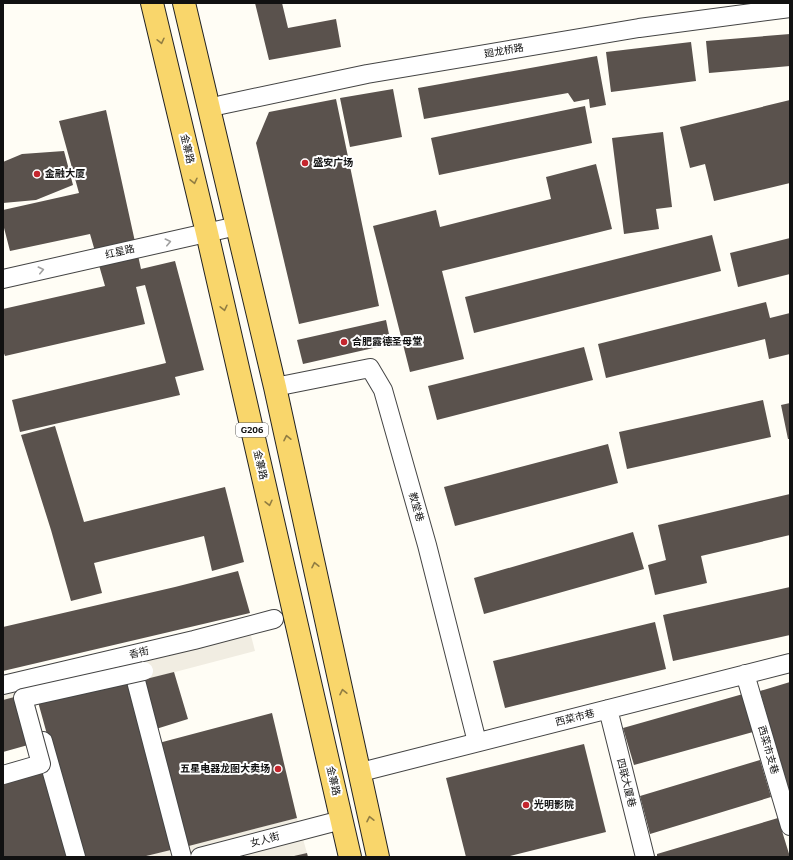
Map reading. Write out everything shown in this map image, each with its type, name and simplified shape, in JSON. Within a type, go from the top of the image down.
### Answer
[{"type":"main road","name":"金寨路","points":[[152,3],[207,233],[350,857]]},
{"type":"main road","points":[[184,3],[275,387],[361,772],[378,857]]},
{"type":"street","name":"廻龙桥路","points":[[221,105],[367,74],[639,28],[790,8]]},
{"type":"street","name":"红星路","points":[[3,278],[237,226]]},
{"type":"street","name":"教堂巷","points":[[275,387],[370,368],[384,390],[427,546],[477,742]]},
{"type":"street","name":"香街","points":[[3,685],[130,655],[196,648],[274,619]]},
{"type":"street","points":[[130,655],[182,857]]},
{"type":"street","name":"西菜市巷","points":[[361,772],[790,663]]},
{"type":"street","points":[[3,774],[41,764],[22,698],[144,671]]},
{"type":"street","name":"西菜市支巷","points":[[745,674],[790,826]]},
{"type":"street","points":[[26,680],[76,857]]},
{"type":"street","name":"四联大厦巷","points":[[608,709],[644,857]]},
{"type":"street","name":"女人街","points":[[200,857],[330,823]]},
{"type":"shaded area","points":[[247,620],[255,651],[137,682],[3,700],[3,675]]},
{"type":"shaded area","points":[[297,818],[307,853],[292,857],[141,857]]},
{"type":"building","points":[[255,3],[282,3],[288,28],[336,19],[341,47],[269,60]]},
{"type":"building","points":[[790,34],[790,66],[709,73],[706,41]]},
{"type":"building","points":[[691,42],[696,81],[611,92],[606,52]]},
{"type":"building","points":[[597,56],[606,105],[590,108],[589,99],[574,102],[568,93],[424,119],[418,88]]},
{"type":"building","points":[[393,89],[402,137],[350,147],[340,98]]},
{"type":"building","points":[[336,99],[379,306],[299,324],[256,143],[269,112]]},
{"type":"building","points":[[790,100],[790,183],[714,201],[705,164],[690,168],[680,127]]},
{"type":"building","points":[[585,106],[592,143],[439,175],[431,138]]},
{"type":"building","points":[[106,110],[141,269],[175,261],[204,370],[175,377],[180,395],[20,432],[12,400],[166,363],[145,285],[136,287],[145,324],[5,356],[3,351],[3,309],[105,286],[90,234],[10,251],[3,224],[3,210],[79,193],[59,121]]},
{"type":"building","points":[[663,132],[672,207],[656,209],[659,229],[624,234],[612,138]]},
{"type":"building","name":"金融大厦","points":[[64,151],[73,185],[36,200],[3,203],[3,162],[22,154]]},
{"type":"building","points":[[596,164],[612,229],[442,271],[464,359],[410,372],[373,226],[436,210],[440,227],[551,199],[546,177]]},
{"type":"building","points":[[712,235],[721,271],[474,333],[465,297]]},
{"type":"building","points":[[790,238],[790,274],[738,287],[730,253]]},
{"type":"building","points":[[766,302],[770,318],[790,313],[790,354],[769,359],[765,339],[606,378],[598,344]]},
{"type":"building","name":"合肥露德圣母堂","points":[[386,320],[391,344],[303,364],[297,340]]},
{"type":"building","points":[[584,347],[593,380],[437,420],[428,386]]},
{"type":"building","points":[[763,400],[771,437],[627,469],[619,432]]},
{"type":"building","points":[[790,403],[790,439],[788,439],[781,405]]},
{"type":"building","points":[[55,426],[84,522],[225,487],[244,562],[212,571],[204,536],[94,563],[102,593],[71,601],[51,530],[21,435]]},
{"type":"building","points":[[608,444],[618,483],[455,526],[444,487]]},
{"type":"building","points":[[790,494],[790,535],[701,556],[707,583],[655,595],[648,565],[666,560],[658,525]]},
{"type":"building","points":[[633,532],[644,569],[484,614],[474,578]]},
{"type":"building","points":[[238,571],[250,613],[3,671],[3,627]]},
{"type":"building","points":[[790,587],[790,635],[673,661],[663,615]]},
{"type":"building","points":[[655,622],[666,669],[505,708],[493,661]]},
{"type":"building","points":[[131,667],[179,848],[142,857],[81,857],[35,691]]},
{"type":"building","points":[[174,672],[188,719],[156,729],[142,680]]},
{"type":"building","points":[[790,682],[790,795],[760,691]]},
{"type":"building","points":[[26,694],[28,745],[3,752],[3,700]]},
{"type":"building","points":[[743,694],[753,732],[634,765],[623,728]]},
{"type":"building","points":[[272,713],[297,818],[181,848],[155,744]]},
{"type":"building","name":"光明影院","points":[[584,744],[606,832],[506,857],[466,857],[446,778]]},
{"type":"building","points":[[760,760],[771,797],[650,834],[640,796]]},
{"type":"building","points":[[44,766],[70,857],[3,857],[3,777]]},
{"type":"building","points":[[778,818],[790,857],[657,857],[657,854]]},
{"type":"building","points":[[307,853],[308,857],[294,857],[294,856]]},
{"type":"place","name":"盛安广场","points":[[305,163]]},
{"type":"place","name":"金融大厦","points":[[37,174]]},
{"type":"place","name":"合肥露德圣母堂","points":[[344,342]]},
{"type":"place","name":"五星电器龙图大卖场","points":[[278,769]]},
{"type":"place","name":"光明影院","points":[[526,805]]}]
